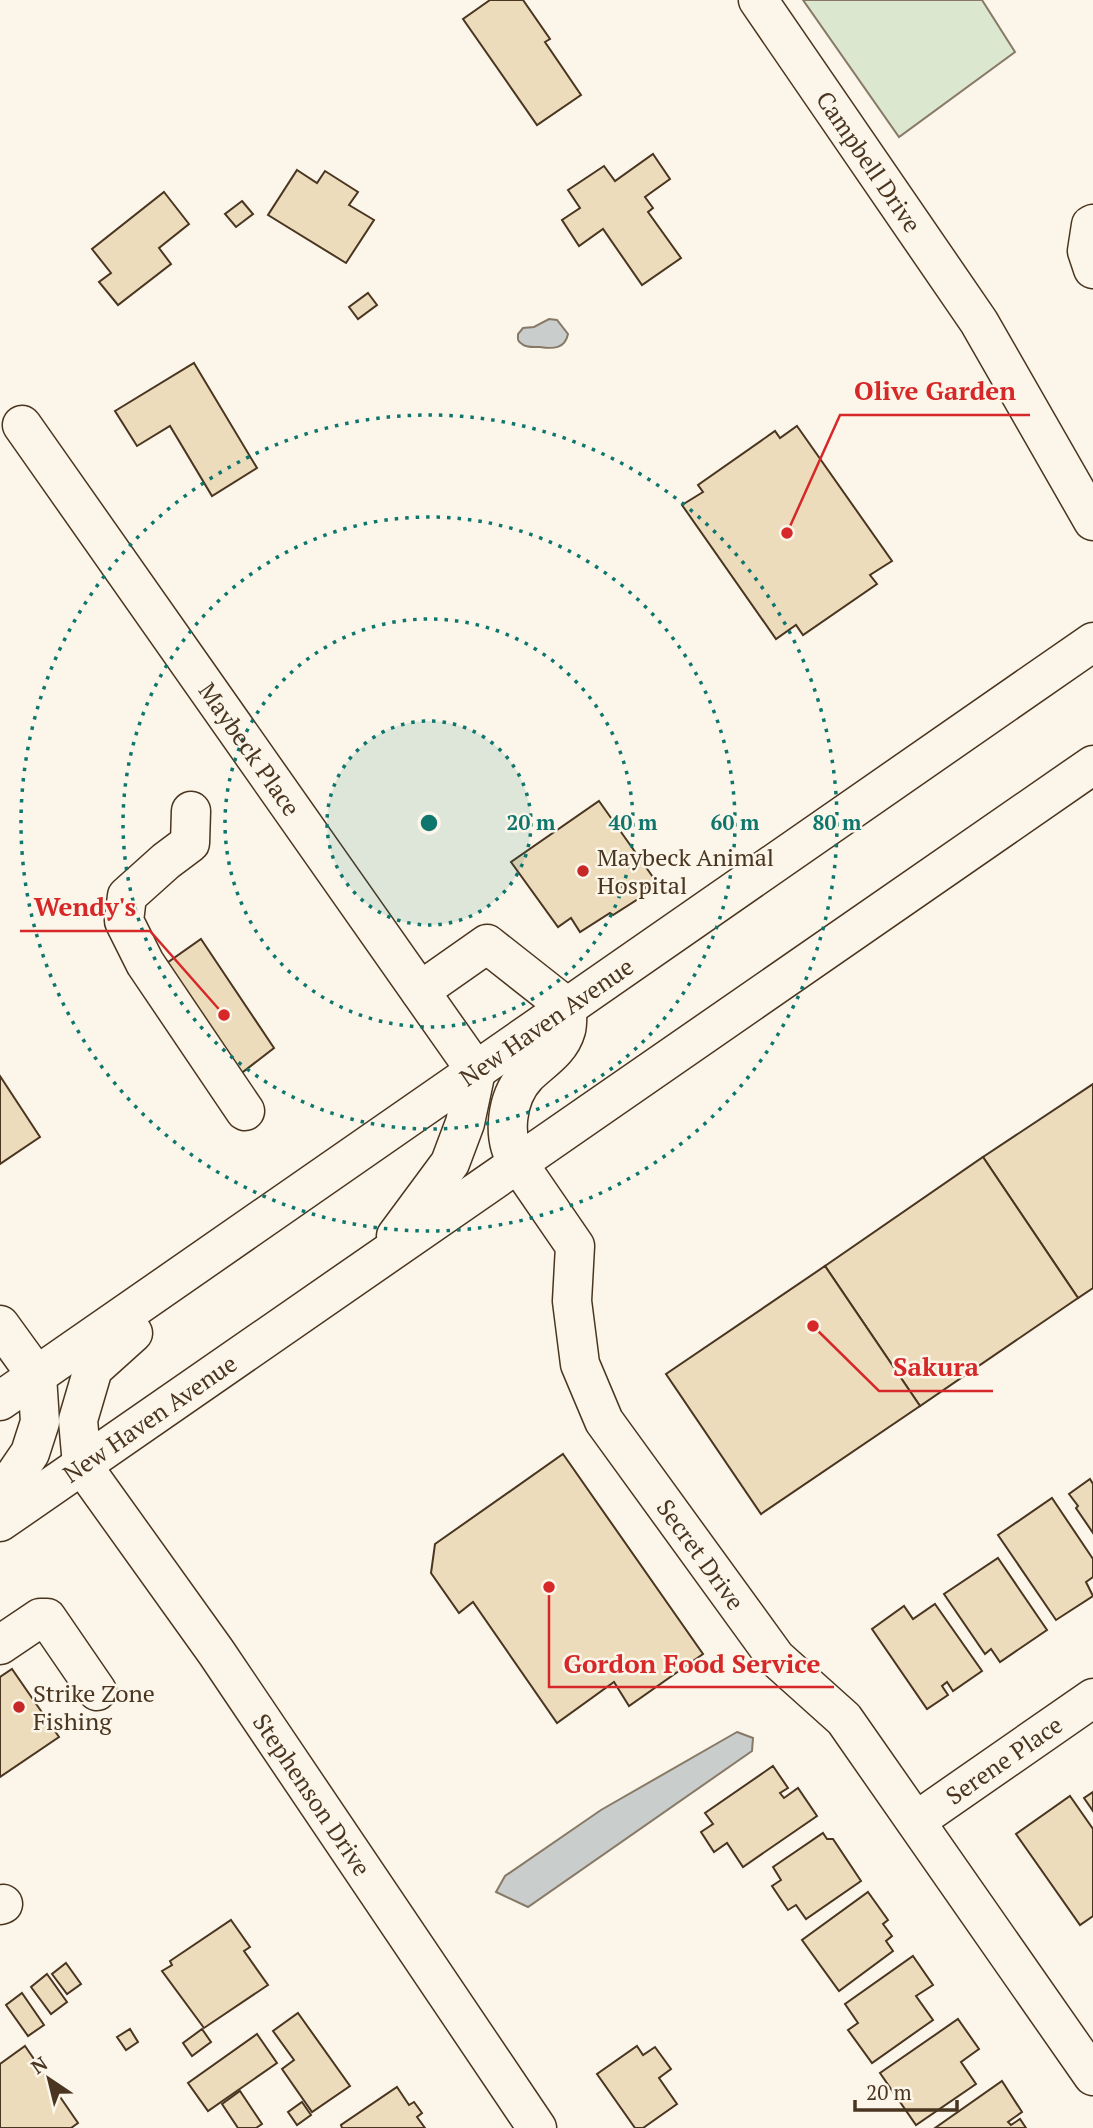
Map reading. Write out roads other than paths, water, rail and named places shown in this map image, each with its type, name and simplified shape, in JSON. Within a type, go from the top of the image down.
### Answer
[{"type":"street","name":"Campbell Drive","points":[[758,0],[979,322],[1093,466]]},
{"type":"street","points":[[1093,224],[1087,251],[1093,269]]},
{"type":"street","name":"Campbell Drive","points":[[979,322],[1093,521]]},
{"type":"street","name":"Maybeck Place","points":[[22,425],[476,1071]]},
{"type":"street","name":"New Haven Avenue","points":[[0,1401],[1093,642]]},
{"type":"street","name":"New Haven Avenue","points":[[0,1522],[1093,765]]},
{"type":"street","points":[[198,831],[127,896],[124,921],[145,963],[245,1111]]},
{"type":"street","points":[[420,991],[487,944],[567,1007]]},
{"type":"street","name":"Secret Drive","points":[[567,1007],[567,1028],[562,1039],[543,1062],[525,1077],[510,1106],[509,1138],[514,1156],[575,1246],[572,1301],[580,1364],[604,1422],[776,1658],[844,1719],[1093,2076]]},
{"type":"street","points":[[379,1261],[450,1163],[465,1123],[476,1071]]},
{"type":"street","points":[[82,1465],[78,1420],[93,1370],[243,1232]]},
{"type":"street","points":[[0,1325],[37,1376],[40,1422],[30,1453],[0,1497]]},
{"type":"street","name":"Stephenson Drive","points":[[82,1465],[216,1652],[537,2128]]},
{"type":"street","points":[[0,1645],[40,1618],[47,1618],[97,1691]]},
{"type":"street","name":"Serene Place","points":[[916,1821],[1093,1698]]},
{"type":"place","name":"Olive Garden","points":[[787,533]]},
{"type":"place","name":"Maybeck Animal Hospital","points":[[583,871]]},
{"type":"place","name":"Wendy's","points":[[224,1015]]},
{"type":"place","name":"Sakura","points":[[813,1326]]},
{"type":"place","name":"Gordon Food Service","points":[[549,1587]]},
{"type":"place","name":"Strike Zone Fishing","points":[[19,1707]]}]
